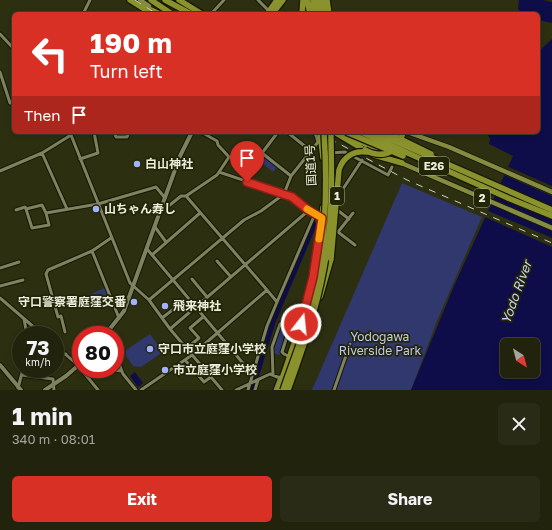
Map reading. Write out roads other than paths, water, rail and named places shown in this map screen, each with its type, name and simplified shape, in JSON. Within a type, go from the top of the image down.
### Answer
[{"type":"highway","points":[[130,0],[151,12]]},
{"type":"highway","points":[[163,0],[197,12]]},
{"type":"highway","points":[[163,0],[188,12]]},
{"type":"highway","points":[[179,0],[185,7]]},
{"type":"highway","points":[[271,12],[277,0]]},
{"type":"highway","points":[[271,12],[283,0]]},
{"type":"highway","points":[[302,12],[303,0]]},
{"type":"highway","points":[[306,12],[307,0]]},
{"type":"highway","points":[[307,0],[310,12]]},
{"type":"highway","points":[[313,0],[314,12]]},
{"type":"highway","points":[[320,12],[323,0]]},
{"type":"highway","points":[[323,0],[324,12]]},
{"type":"highway","points":[[323,0],[328,12]]},
{"type":"highway","points":[[149,4],[167,12]]},
{"type":"highway","name":"国道1号","points":[[280,381],[290,357],[309,294],[322,218],[324,194],[322,134]]},
{"type":"highway","name":"1","points":[[315,311],[324,272],[330,231],[328,163],[322,134]]},
{"type":"highway","name":"1","points":[[283,390],[304,329],[319,271],[326,212],[331,134]]},
{"type":"highway","points":[[335,134],[366,151],[380,154],[387,153],[396,148],[401,141],[403,134]]},
{"type":"highway","points":[[345,134],[361,142]]},
{"type":"highway","points":[[351,134],[452,174]]},
{"type":"highway","name":"E26","points":[[363,134],[452,174],[552,216]]},
{"type":"highway","name":"E26","points":[[379,134],[552,210]]},
{"type":"highway","points":[[390,134],[492,184]]},
{"type":"highway","points":[[368,150],[392,162],[402,163]]},
{"type":"highway","name":"1","points":[[288,390],[331,259],[338,170],[343,161],[349,155],[368,150]]},
{"type":"highway","name":"1","points":[[276,390],[280,381]]},
{"type":"main road","points":[[130,0],[149,4]]},
{"type":"main road","points":[[140,0],[149,4],[159,12]]},
{"type":"main road","points":[[171,0],[185,7]]},
{"type":"main road","points":[[114,326],[120,319],[134,286],[180,156],[191,134]]},
{"type":"main road","points":[[349,134],[361,142],[368,150]]},
{"type":"main road","points":[[360,134],[368,150]]},
{"type":"main road","points":[[412,134],[552,192]]},
{"type":"main road","name":"2","points":[[402,163],[552,228]]},
{"type":"main road","points":[[0,365],[20,389]]},
{"type":"main road","points":[[45,390],[72,372]]},
{"type":"street","points":[[84,12],[90,0]]},
{"type":"street","points":[[213,12],[224,0]]},
{"type":"street","points":[[258,0],[269,12]]},
{"type":"street","points":[[0,34],[12,47]]},
{"type":"street","points":[[0,72],[10,103],[12,102]]},
{"type":"street","points":[[0,171],[42,153],[70,134]]},
{"type":"street","points":[[71,134],[111,238],[134,286],[149,300],[170,329],[222,390]]},
{"type":"street","points":[[80,159],[98,153],[94,134]]},
{"type":"street","points":[[115,134],[116,137],[126,136],[128,134]]},
{"type":"street","points":[[160,213],[181,196],[186,196],[219,172],[229,157],[218,145],[217,141],[205,134]]},
{"type":"street","points":[[247,182],[262,153],[276,134]]},
{"type":"street","points":[[290,134],[311,151]]},
{"type":"street","points":[[149,300],[244,220],[261,211],[284,194],[291,176],[318,142],[315,134]]},
{"type":"street","points":[[323,154],[345,152],[388,175],[392,167]]},
{"type":"street","points":[[42,153],[67,209]]},
{"type":"street","points":[[262,153],[291,176]]},
{"type":"street","points":[[330,217],[335,209],[342,188],[362,160]]},
{"type":"street","points":[[219,172],[292,197],[308,210],[322,218],[330,217]]},
{"type":"street","points":[[46,213],[98,204],[156,187],[165,198]]},
{"type":"street","points":[[186,196],[277,302]]},
{"type":"street","points":[[16,210],[25,207],[26,209],[42,205],[49,225],[32,228],[26,209]]},
{"type":"street","points":[[335,209],[349,219]]},
{"type":"street","points":[[170,329],[308,210]]},
{"type":"street","points":[[152,255],[200,213]]},
{"type":"street","points":[[338,232],[353,213]]},
{"type":"street","points":[[248,390],[267,326],[315,214]]},
{"type":"street","points":[[330,217],[338,232],[355,246]]},
{"type":"street","points":[[155,227],[166,242]]},
{"type":"street","points":[[65,332],[61,316],[58,317],[46,274],[48,270],[92,252],[111,238]]},
{"type":"street","points":[[147,249],[252,374]]},
{"type":"street","points":[[92,252],[120,319]]},
{"type":"street","points":[[216,261],[231,277]]},
{"type":"street","points":[[0,268],[19,262]]},
{"type":"street","points":[[0,286],[23,280]]},
{"type":"street","points":[[192,280],[207,297]]},
{"type":"street","points":[[141,390],[192,355],[267,290]]},
{"type":"street","points":[[0,298],[33,326]]},
{"type":"street","points":[[162,318],[176,308]]},
{"type":"street","points":[[187,348],[199,338],[190,328],[203,317]]},
{"type":"street","points":[[24,318],[25,326]]},
{"type":"street","points":[[273,375],[272,347],[280,324],[290,327],[282,352],[290,357]]},
{"type":"street","points":[[334,390],[350,344]]},
{"type":"street","points":[[66,354],[72,359]]},
{"type":"street","points":[[185,360],[204,382],[211,377]]},
{"type":"street","points":[[236,390],[270,374],[280,381]]},
{"type":"street","points":[[124,375],[136,390]]},
{"type":"street","points":[[20,389],[22,378]]},
{"type":"street","points":[[53,378],[54,390]]},
{"type":"street","points":[[90,378],[98,390]]},
{"type":"street","points":[[255,390],[258,380]]},
{"type":"water","points":[[519,0],[543,0],[552,2],[552,23],[540,20],[540,12],[520,12],[518,9]]},
{"type":"water","name":"Yodo River","points":[[552,39],[552,390],[411,390],[454,286],[513,156],[489,144],[490,139],[487,134],[540,134],[540,50]]},
{"type":"water","points":[[135,372],[143,383],[138,387],[130,376]]},
{"type":"waterway","points":[[251,390],[272,322],[313,225]]},
{"type":"railway","points":[[135,0],[154,12]]},
{"type":"railway","points":[[321,134],[407,180],[552,243]]},
{"type":"place","name":"白山神社","points":[[137,164]]},
{"type":"place","name":"山ちゃん寿し","points":[[96,209]]},
{"type":"place","name":"守口警察署庭窪交番","points":[[134,302]]},
{"type":"place","name":"飛来神社","points":[[165,306]]},
{"type":"place","name":"守口市立庭窪小学校","points":[[150,349]]},
{"type":"place","name":"市立庭窪小学校","points":[[165,370]]},
{"type":"park label","name":"Yodogawa Riverside Park","points":[[380,344]]}]
